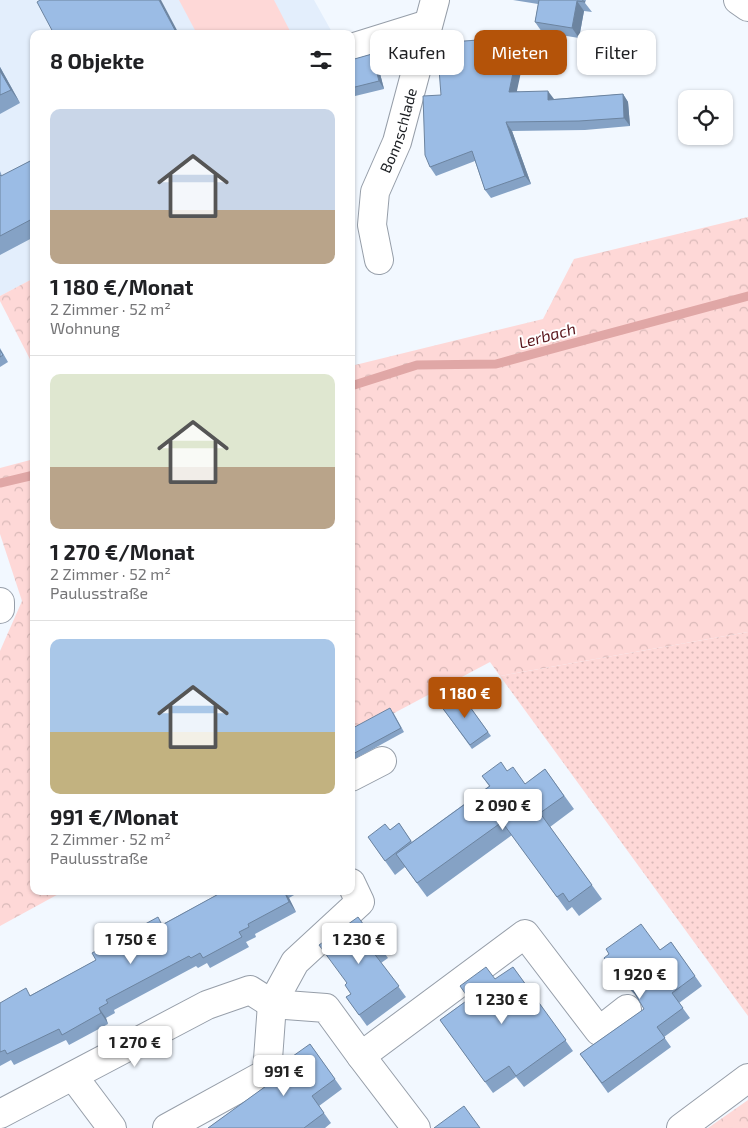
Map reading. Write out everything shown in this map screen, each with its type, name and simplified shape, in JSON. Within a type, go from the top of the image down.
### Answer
[{"type":"street","points":[[738,0],[748,7]]},
{"type":"street","points":[[355,46],[431,12]]},
{"type":"street","name":"Bonnschlade","points":[[379,260],[372,225],[375,192],[397,142],[431,12]]},
{"type":"street","points":[[0,602],[0,609]]},
{"type":"street","points":[[355,775],[382,761]]},
{"type":"street","points":[[167,1128],[267,1072],[272,1004],[295,962],[360,902],[355,891]]},
{"type":"street","points":[[361,1056],[525,934],[599,1030],[627,1009]]},
{"type":"street","points":[[3,1115],[207,1005],[250,990],[272,1004],[326,1008],[416,1128]]},
{"type":"street","points":[[73,1076],[112,1128]]},
{"type":"street","points":[[681,1128],[748,1078]]},
{"type":"shaded area","points":[[0,0],[314,0],[331,30],[30,30],[30,280],[0,296]]},
{"type":"green space","points":[[179,0],[274,0],[289,30],[195,30]]},
{"type":"green space","points":[[748,217],[748,632],[500,676],[490,662],[355,734],[355,365],[543,319],[574,259]]},
{"type":"green space","points":[[30,280],[30,359],[0,301],[0,296]]},
{"type":"green space","points":[[30,460],[30,895],[57,895],[0,926],[0,651],[22,601],[0,534],[0,468]]},
{"type":"green space","points":[[748,632],[748,1016],[500,676]]},
{"type":"green space","points":[[748,1100],[748,1128],[708,1128]]},
{"type":"building","points":[[40,0],[159,0],[175,30],[52,30],[37,2]]},
{"type":"building","points":[[539,0],[582,0],[585,2],[577,1],[572,28],[535,22]]},
{"type":"building","points":[[474,40],[474,75],[513,75],[509,92],[548,91],[548,100],[623,94],[624,118],[506,122],[525,176],[485,190],[472,151],[430,167],[425,155],[423,96],[441,95],[439,75],[464,75],[464,41]]},
{"type":"building","points":[[370,55],[370,75],[377,75],[379,81],[355,87],[355,59]]},
{"type":"building","points":[[0,71],[11,90],[0,95]]},
{"type":"building","points":[[30,161],[30,220],[0,236],[0,175]]},
{"type":"building","points":[[460,693],[488,732],[470,745],[441,706]]},
{"type":"building","points":[[390,708],[401,728],[355,753],[355,727]]},
{"type":"building","points":[[501,762],[507,771],[513,767],[525,784],[545,769],[564,796],[540,813],[592,885],[569,902],[563,893],[557,897],[502,822],[417,883],[396,854],[490,786],[482,776]]},
{"type":"building","points":[[399,823],[411,841],[385,861],[368,837],[385,824],[390,830]]},
{"type":"building","points":[[217,895],[286,895],[289,902],[248,924],[249,927],[239,932],[242,937],[203,958],[200,953],[191,958],[189,956],[106,1000],[108,1003],[99,1008],[101,1013],[62,1035],[59,1029],[7,1054],[5,1050],[0,1052],[0,1003],[26,988],[30,996],[96,960],[92,953],[158,917],[162,925]]},
{"type":"building","points":[[358,917],[380,947],[373,952],[399,986],[359,1015],[346,997],[351,994],[345,985],[347,983],[319,945]]},
{"type":"building","points":[[641,924],[660,950],[671,942],[695,976],[672,993],[683,1008],[657,1027],[665,1038],[602,1083],[580,1054],[644,1009],[633,990],[617,975],[604,958],[609,954],[606,949]]},
{"type":"building","points":[[486,967],[495,979],[513,967],[566,1040],[516,1076],[509,1066],[485,1082],[440,1020],[469,999],[460,986]]},
{"type":"building","points":[[310,1044],[335,1079],[312,1096],[324,1113],[304,1128],[208,1128],[291,1068],[286,1061]]},
{"type":"building","points":[[464,1106],[480,1128],[434,1128]]},
{"type":"waterway","name":"Lerbach","points":[[355,385],[417,365],[496,364],[748,296]]},
{"type":"waterway","name":"Lerbach","points":[[0,483],[30,476]]}]
